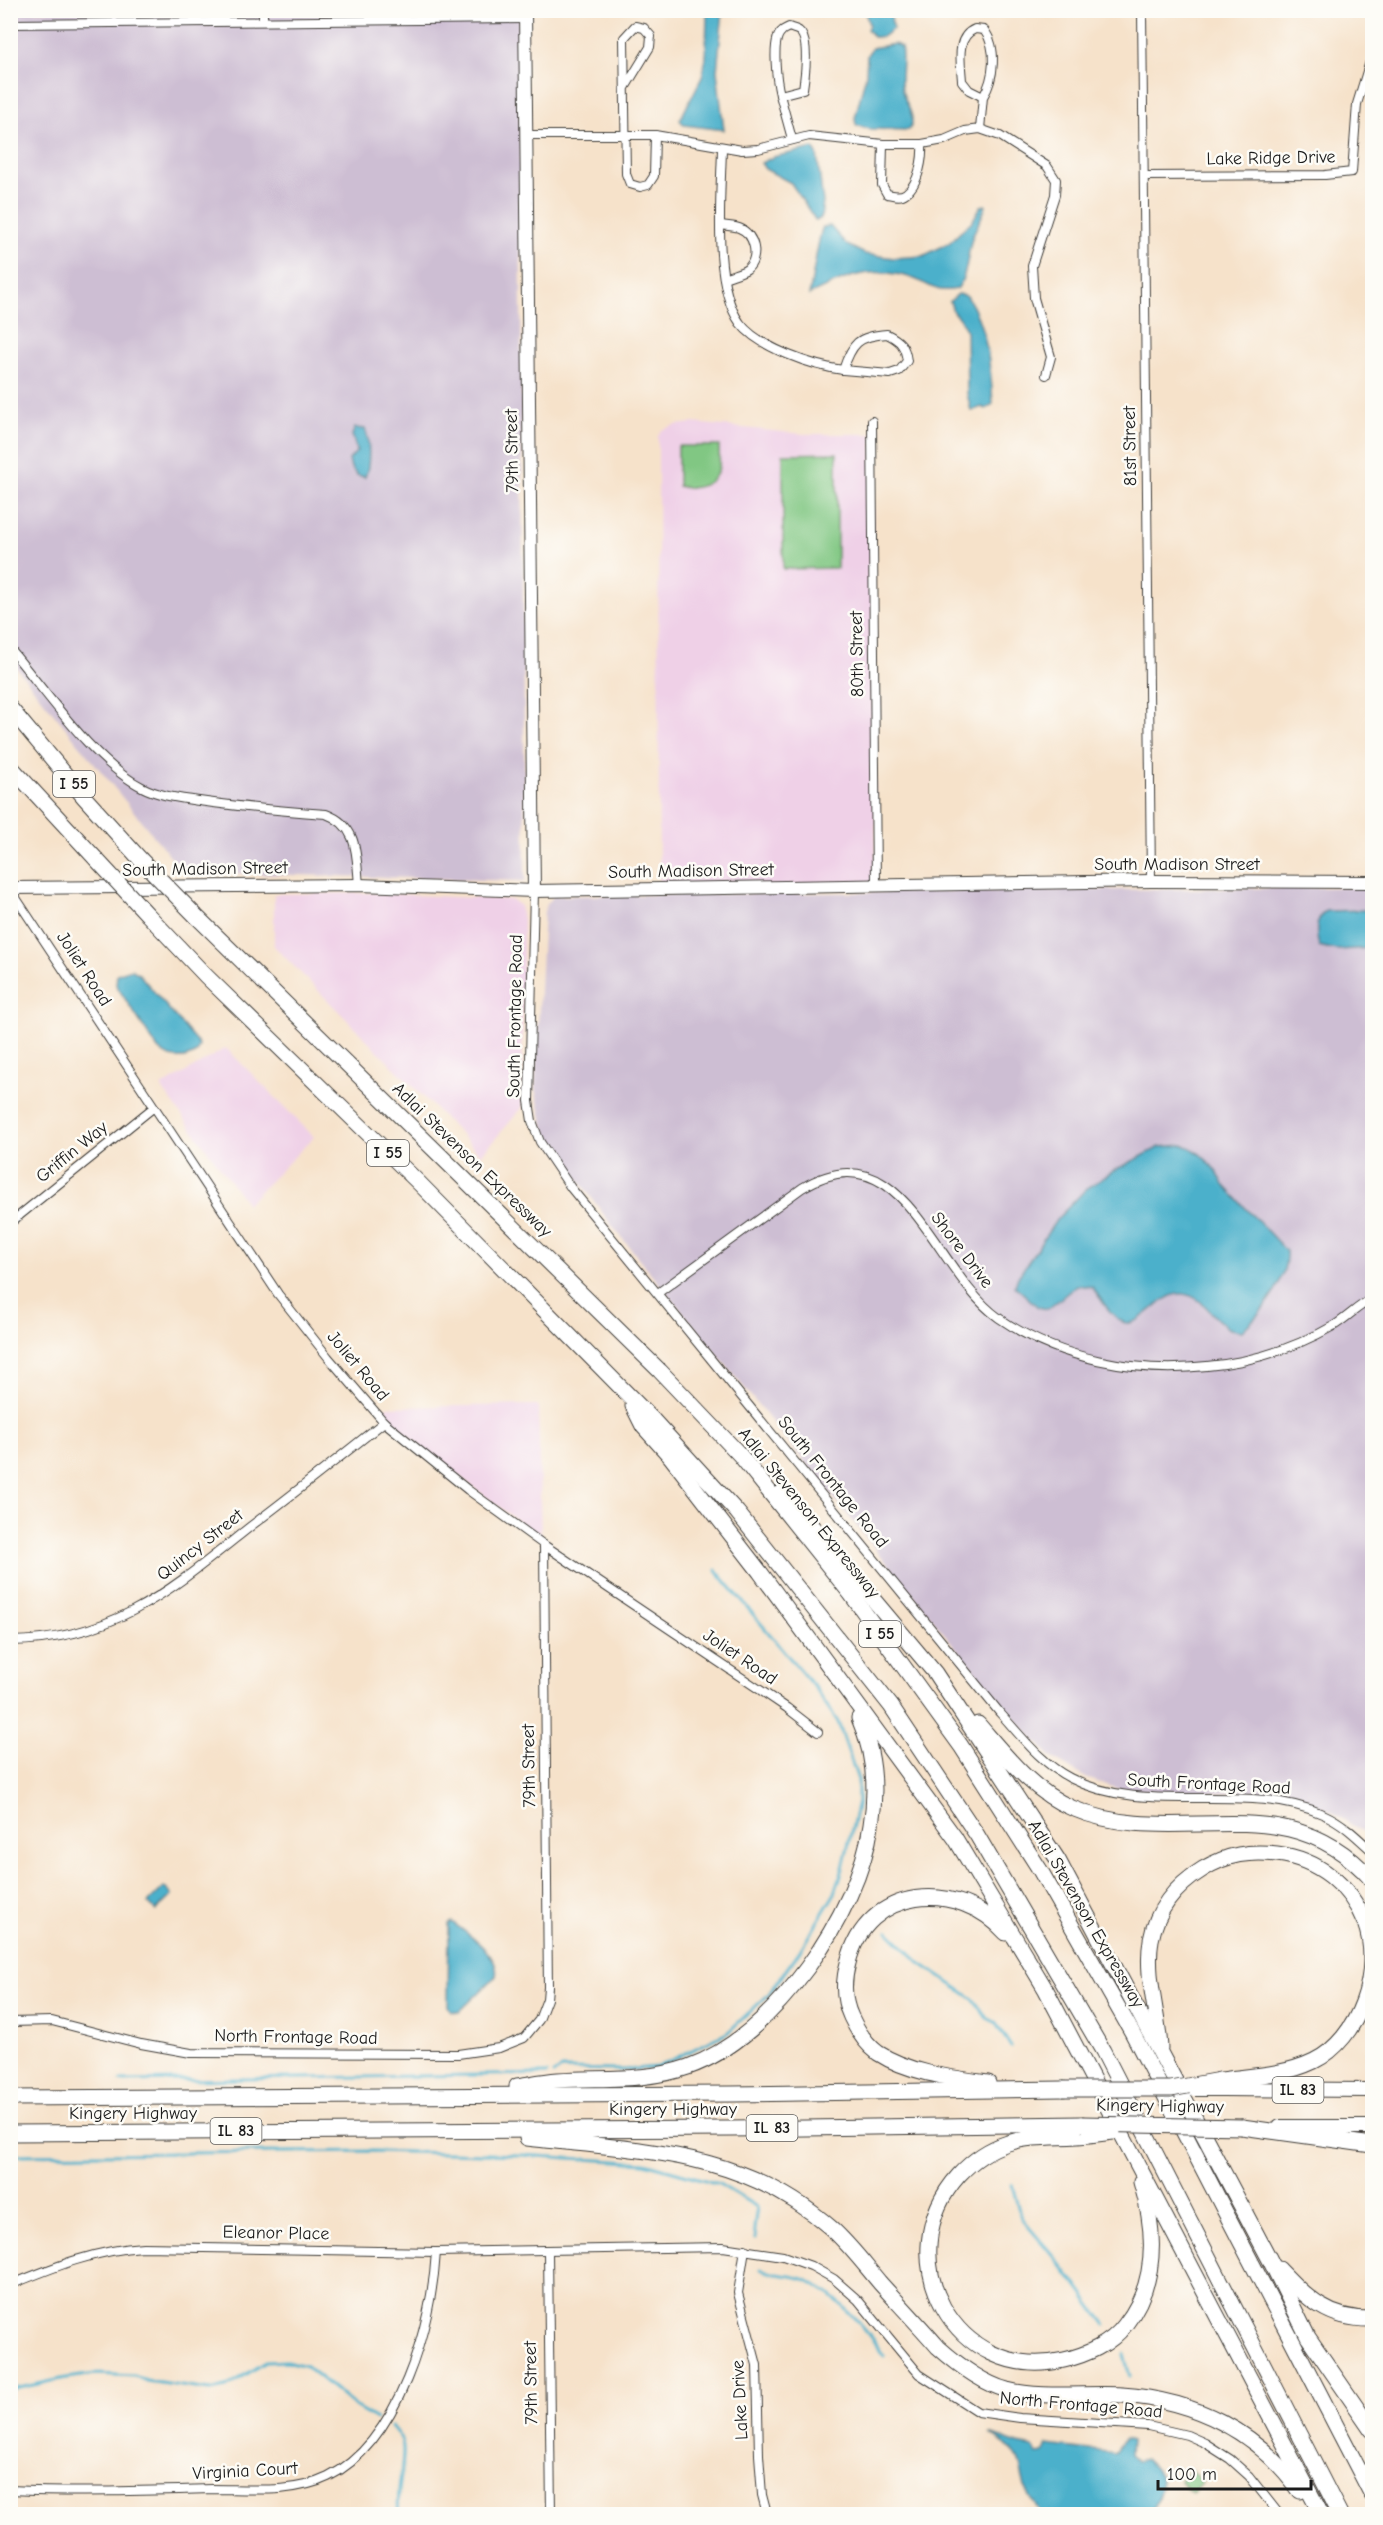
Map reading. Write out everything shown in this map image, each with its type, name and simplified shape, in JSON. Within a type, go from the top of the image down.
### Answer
[{"type":"highway","name":"Adlai Stevenson Expressway","points":[[10,708],[84,796],[196,916],[606,1318],[740,1455],[851,1594],[947,1727],[1040,1870],[1132,2032],[1372,2495]]},
{"type":"highway","name":"I 55","points":[[10,766],[206,976],[420,1183],[627,1392],[737,1512],[884,1697],[977,1835],[1103,2051],[1340,2514]]},
{"type":"highway","points":[[627,1392],[643,1426],[670,1456],[753,1563],[955,1838],[1046,1990],[1319,2514]]},
{"type":"highway","points":[[740,1455],[799,1511],[1023,1774],[1044,1792],[1072,1808],[1095,1815],[1144,1824],[1243,1823],[1299,1831],[1324,1840],[1347,1855],[1372,1880]]},
{"type":"highway","points":[[935,1673],[1058,1860],[1269,2258],[1308,2337],[1372,2430]]},
{"type":"highway","points":[[461,2094],[557,2080],[637,2079],[687,2068],[726,2049],[791,1988],[834,1926],[862,1864],[871,1828],[874,1774],[869,1740],[847,1691]]},
{"type":"highway","name":"Kingery Highway","points":[[10,2098],[1171,2089],[1222,2084],[1288,2071],[1314,2061],[1344,2037],[1357,2018],[1366,1997],[1371,1972],[1366,1925],[1345,1889],[1328,1873],[1306,1861],[1284,1855],[1239,1853],[1218,1860],[1175,1889],[1161,1911],[1151,1937],[1148,1962],[1161,2057]]},
{"type":"highway","points":[[1045,2090],[957,2079],[925,2072],[877,2052],[864,2039],[847,2008],[845,1974],[850,1953],[861,1932],[875,1916],[910,1899],[928,1896],[951,1898],[986,1914],[1004,1931],[1046,1990]]},
{"type":"highway","name":"Kingery Highway","points":[[10,2133],[1085,2129],[1149,2125],[1242,2127]]},
{"type":"highway","points":[[1242,2127],[1372,2145]]},
{"type":"highway","points":[[1085,2129],[1009,2143],[988,2152],[969,2164],[939,2200],[928,2240],[927,2256],[930,2273],[950,2320],[961,2332],[985,2350],[1014,2362],[1049,2364],[1089,2352],[1122,2330],[1133,2316],[1149,2278],[1152,2256],[1152,2231],[1134,2157]]},
{"type":"highway","points":[[462,2130],[578,2144],[635,2148],[719,2165],[756,2179],[808,2211],[831,2229],[956,2364],[1006,2390],[1150,2398],[1205,2413],[1261,2446],[1290,2476],[1319,2514]]},
{"type":"highway","points":[[1269,2258],[1307,2298],[1325,2310],[1357,2319],[1372,2319]]},
{"type":"main road","name":"Kingery Highway","points":[[1222,2084],[1372,2090]]},
{"type":"main road","name":"Kingery Highway","points":[[1242,2127],[1372,2127]]},
{"type":"street","points":[[263,10],[263,21]]},
{"type":"street","name":"81st Street","points":[[1142,10],[1151,881]]},
{"type":"street","points":[[10,24],[526,15]]},
{"type":"street","name":"79th Street","points":[[526,15],[534,891]]},
{"type":"street","points":[[625,88],[650,47],[651,36],[644,28],[635,26],[624,38],[626,174],[630,184],[640,188],[648,185],[654,176],[656,135]]},
{"type":"street","points":[[780,95],[803,89],[805,75],[805,40],[800,31],[789,27],[781,32],[776,40],[777,83],[780,95],[792,139]]},
{"type":"street","points":[[980,129],[983,97],[992,76],[991,39],[984,30],[975,28],[966,32],[961,40],[962,81],[969,90],[983,97]]},
{"type":"street","name":"Lake Ridge Drive","points":[[1144,176],[1325,175],[1352,172],[1357,104],[1372,55]]},
{"type":"street","points":[[527,135],[656,135],[722,148],[758,149],[792,139],[821,136],[883,144],[922,144],[944,140],[965,131],[980,129],[1000,136],[1047,166],[1056,180],[1055,195],[1032,266],[1034,298],[1051,357],[1046,375]]},
{"type":"street","points":[[883,144],[882,185],[887,194],[898,196],[906,194],[913,184],[923,158],[922,144]]},
{"type":"street","points":[[722,148],[720,225],[724,278],[740,323],[753,336],[773,348],[829,368],[843,370],[890,374],[899,371],[907,361],[906,348],[899,340],[887,334],[871,335],[857,342],[849,352],[843,370]]},
{"type":"street","points":[[720,225],[740,228],[748,234],[753,243],[755,255],[745,270],[724,278]]},
{"type":"street","name":"80th Street","points":[[872,421],[876,886]]},
{"type":"street","points":[[10,649],[93,748],[124,776],[142,787],[163,795],[193,800],[326,814],[338,819],[353,838],[359,885]]},
{"type":"street","name":"South Madison Street","points":[[10,888],[359,885],[534,891],[1151,881],[1372,882]]},
{"type":"street","name":"Joliet Road","points":[[10,888],[278,1294],[384,1422],[468,1490],[544,1545],[778,1702],[818,1732]]},
{"type":"street","name":"South Frontage Road","points":[[534,891],[529,1101],[532,1121],[540,1142],[571,1188],[988,1699],[1044,1761],[1069,1777],[1119,1795],[1253,1799],[1293,1804],[1328,1816],[1372,1851]]},
{"type":"street","name":"Griffin Way","points":[[10,1223],[154,1107]]},
{"type":"street","name":"Shore Drive","points":[[658,1293],[802,1188],[823,1176],[851,1172],[874,1177],[899,1194],[975,1297],[992,1312],[1016,1328],[1041,1340],[1089,1358],[1159,1368],[1229,1363],[1271,1353],[1310,1338],[1337,1324],[1370,1300]]},
{"type":"street","points":[[1370,1300],[1372,1322]]},
{"type":"street","name":"Quincy Street","points":[[10,1641],[39,1640],[75,1634],[112,1622],[142,1608],[180,1582],[384,1422]]},
{"type":"street","name":"79th Street","points":[[544,1545],[548,1987]]},
{"type":"street","name":"North Frontage Road","points":[[10,2022],[52,2021],[141,2044],[191,2053],[458,2054],[499,2048],[524,2038],[539,2020],[547,1999],[548,1987]]},
{"type":"street","name":"North Frontage Road","points":[[548,2251],[723,2247],[783,2256],[811,2266],[834,2279],[858,2300],[919,2374],[978,2412],[1020,2418],[1148,2426],[1187,2435],[1213,2448],[1249,2475],[1279,2514]]},
{"type":"street","name":"Eleanor Place","points":[[10,2285],[80,2257],[123,2248],[548,2251]]},
{"type":"street","name":"Lake Drive","points":[[745,2249],[738,2293],[757,2365],[759,2455],[762,2494],[767,2514]]},
{"type":"street","name":"79th Street","points":[[548,2251],[551,2514]]},
{"type":"street","name":"Virginia Court","points":[[10,2490],[122,2492],[278,2488],[309,2484],[328,2476],[362,2454],[381,2428],[405,2382],[424,2332],[436,2252]]},
{"type":"shaded area","points":[[10,11],[519,11],[525,881],[183,872],[11,661]]},
{"type":"shaded area","points":[[693,423],[804,434],[872,434],[876,886],[659,889],[658,436],[662,430],[675,425]]},
{"type":"shaded area","points":[[1372,887],[1372,1838],[1332,1812],[1297,1797],[1270,1792],[1173,1793],[1119,1789],[1086,1778],[1051,1757],[1014,1718],[960,1653],[610,1223],[546,1135],[535,1089],[544,911],[554,896]]},
{"type":"shaded area","points":[[372,893],[513,900],[520,906],[523,919],[522,1108],[481,1155],[274,946],[274,894]]},
{"type":"shaded area","points":[[226,1048],[314,1137],[247,1204],[161,1087]]},
{"type":"shaded area","points":[[538,1405],[541,1539],[416,1443],[377,1407]]},
{"type":"green space","points":[[678,446],[719,446],[719,467],[714,478],[697,487],[678,486]]},
{"type":"green space","points":[[837,453],[837,568],[783,569],[783,454]]},
{"type":"green space","points":[[1191,2470],[1202,2483],[1192,2493],[1180,2480]]},
{"type":"water","points":[[707,11],[723,11],[717,71],[724,130],[684,125],[680,120],[702,77],[706,57]]},
{"type":"water","points":[[865,11],[890,11],[893,29],[882,37],[873,37],[867,29],[869,25]]},
{"type":"water","points":[[895,44],[901,47],[901,85],[912,115],[909,130],[869,129],[856,125],[855,118],[866,74],[867,55],[872,48]]},
{"type":"water","points":[[813,148],[817,154],[823,202],[821,218],[816,221],[791,183],[765,169],[761,163],[773,157]]},
{"type":"water","points":[[986,205],[973,235],[965,270],[957,289],[937,289],[916,279],[881,272],[857,275],[809,295],[823,227],[830,226],[847,245],[865,254],[894,258],[923,256],[949,243],[973,220],[981,206]]},
{"type":"water","points":[[958,294],[967,296],[983,334],[989,362],[993,404],[986,409],[982,407],[971,411],[967,393],[966,330],[953,312],[950,301]]},
{"type":"water","points":[[355,428],[365,429],[367,434],[369,460],[365,477],[357,475],[351,468],[349,460],[357,451],[352,435]]},
{"type":"water","points":[[1372,910],[1372,948],[1336,950],[1319,946],[1318,922],[1326,911]]},
{"type":"water","points":[[131,969],[139,974],[196,1041],[199,1046],[196,1053],[186,1058],[176,1058],[158,1049],[116,985],[117,974]]},
{"type":"water","points":[[1183,1145],[1196,1151],[1207,1161],[1224,1185],[1286,1251],[1283,1273],[1274,1293],[1242,1331],[1228,1328],[1197,1299],[1184,1294],[1167,1298],[1130,1323],[1118,1319],[1092,1287],[1077,1285],[1048,1309],[1038,1307],[1015,1286],[1018,1277],[1057,1219],[1086,1189],[1117,1169],[1160,1147]]},
{"type":"water","points":[[164,1887],[172,1895],[156,1911],[148,1903]]},
{"type":"water","points":[[452,1922],[488,1953],[496,1968],[496,1976],[459,2012],[451,2011],[448,2006],[449,1924]]},
{"type":"water","points":[[990,2434],[1033,2447],[1037,2454],[1043,2453],[1047,2445],[1115,2453],[1124,2439],[1131,2441],[1130,2455],[1137,2461],[1145,2459],[1153,2466],[1160,2478],[1161,2490],[1152,2514],[1041,2514],[1025,2487],[1019,2461],[1013,2450]]},
{"type":"waterway","points":[[553,2074],[562,2069],[622,2070],[657,2067],[727,2033],[768,1995],[799,1952],[835,1893],[858,1802],[858,1780],[838,1722],[814,1687],[716,1570]]},
{"type":"waterway","points":[[888,1931],[920,1963],[973,1999],[987,2018],[995,2022],[1011,2047]]},
{"type":"waterway","points":[[121,2081],[547,2074]]},
{"type":"waterway","points":[[10,2155],[374,2151],[523,2155],[645,2163],[719,2184],[757,2207],[754,2228],[756,2238]]},
{"type":"waterway","points":[[1012,2185],[1021,2218],[1063,2267],[1106,2325]]},
{"type":"waterway","points":[[761,2269],[806,2280],[818,2286],[840,2303],[860,2324],[884,2356]]},
{"type":"waterway","points":[[1124,2354],[1130,2377]]},
{"type":"waterway","points":[[10,2390],[96,2374],[135,2376],[146,2381],[210,2390],[226,2387],[266,2362],[287,2361],[306,2366],[356,2407],[376,2419]]},
{"type":"waterway","points":[[391,2426],[400,2438],[403,2448],[398,2496],[399,2514]]}]
